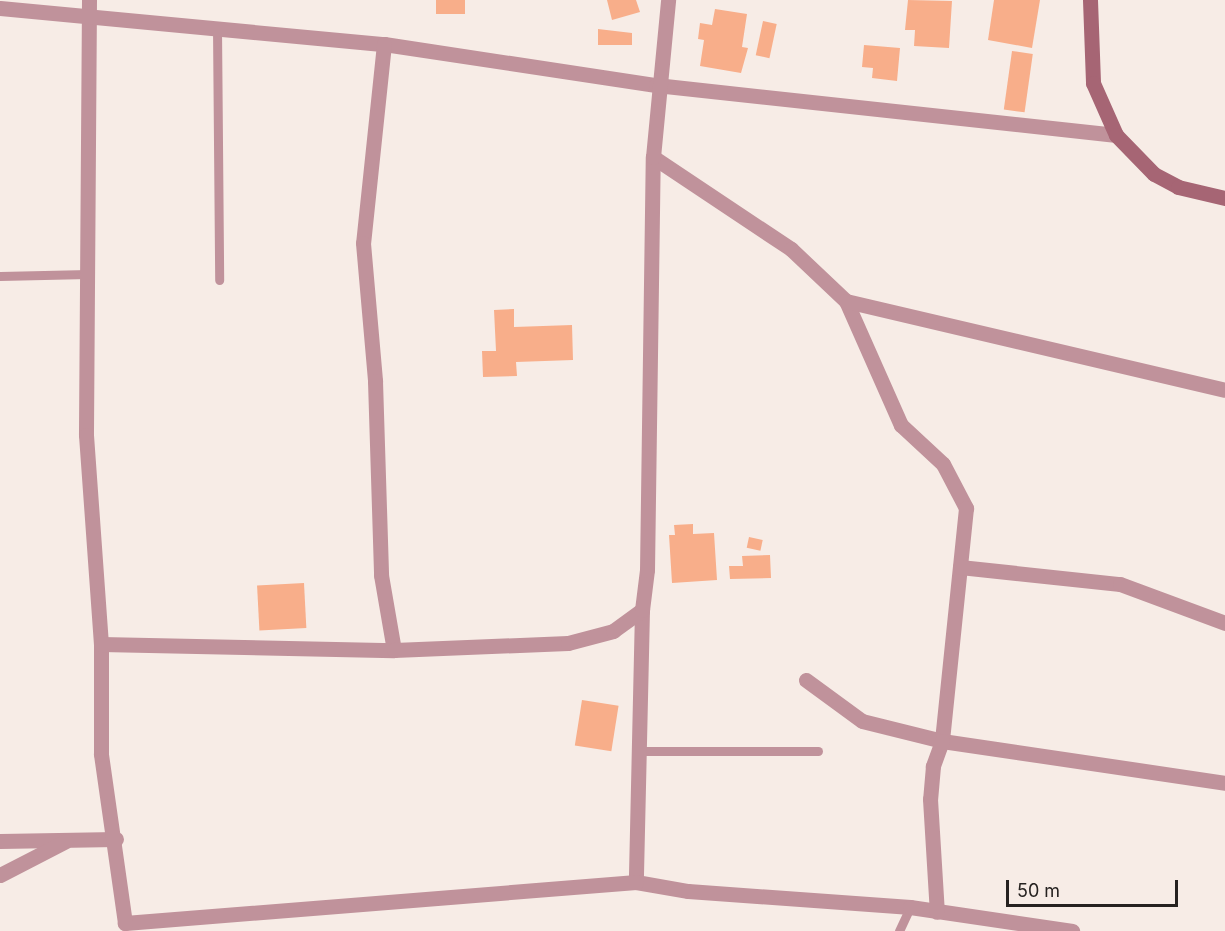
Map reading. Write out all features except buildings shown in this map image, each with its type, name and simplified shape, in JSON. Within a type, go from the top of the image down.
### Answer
[{"type":"street","points":[[89,0],[86,435],[101,644],[101,754],[117,839],[125,927],[636,882],[688,891],[910,907],[1072,931]]},
{"type":"street","points":[[636,882],[642,610],[647,570],[653,157],[656,85],[668,0]]},
{"type":"street","points":[[1090,0],[1093,83],[1116,135],[1154,174],[1178,187],[1225,198]]},
{"type":"street","points":[[0,9],[384,44],[656,85],[1116,135]]},
{"type":"street","points":[[384,44],[363,243],[375,381],[381,575],[394,650]]},
{"type":"street","points":[[653,157],[791,249],[846,302],[901,425],[943,464],[966,508],[942,741],[933,766],[930,799],[937,912]]},
{"type":"street","points":[[846,302],[1225,390]]},
{"type":"street","points":[[960,567],[1120,584],[1225,623]]},
{"type":"street","points":[[101,644],[394,650],[568,643],[613,631],[642,610]]},
{"type":"street","points":[[806,681],[862,721],[942,741],[1225,783]]},
{"type":"street","points":[[0,841],[66,842],[117,839]]},
{"type":"street","points":[[0,875],[66,842]]},
{"type":"lane","points":[[217,28],[219,280]]},
{"type":"lane","points":[[0,276],[88,274]]},
{"type":"lane","points":[[639,752],[818,751]]},
{"type":"lane","points":[[899,931],[910,907]]}]
